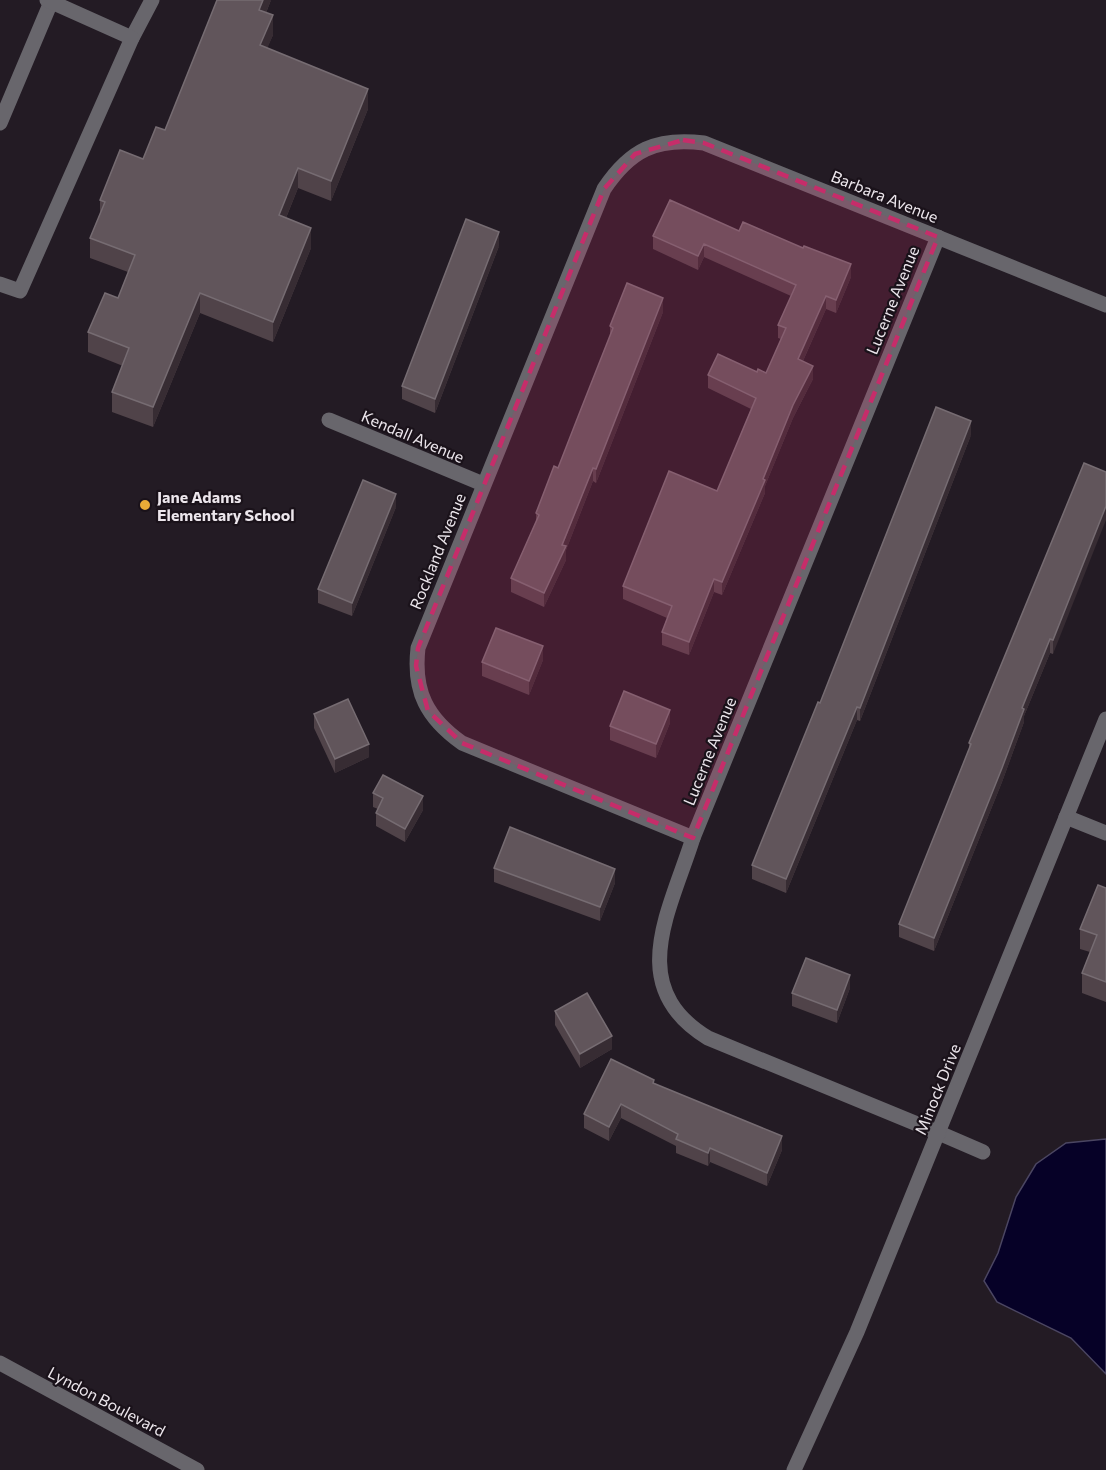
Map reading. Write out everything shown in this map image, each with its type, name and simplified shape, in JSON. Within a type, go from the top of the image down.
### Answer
[{"type":"street","points":[[0,284],[20,291],[132,38],[152,0]]},
{"type":"street","points":[[0,123],[49,1],[132,38]]},
{"type":"street","name":"Barbara Avenue","points":[[647,148],[683,140],[704,143],[1106,305]]},
{"type":"street","name":"Rockland Avenue","points":[[647,148],[635,154],[617,169],[604,189],[418,648],[418,683],[428,711],[443,729],[462,743],[693,838]]},
{"type":"street","name":"Lucerne Avenue","points":[[938,237],[693,838],[658,948],[661,983],[676,1014],[689,1027],[708,1038],[983,1152]]},
{"type":"street","name":"Kendall Avenue","points":[[329,420],[483,484]]},
{"type":"street","name":"Minock Drive","points":[[794,1470],[857,1332],[1106,719]]},
{"type":"street","points":[[1066,817],[1106,833]]},
{"type":"street","name":"Lyndon Boulevard","points":[[0,1364],[197,1470]]},
{"type":"highlighted area","points":[[683,140],[704,143],[938,237],[693,838],[462,743],[428,711],[416,666],[418,648],[604,189],[635,154]]},
{"type":"shaded area","points":[[1106,1139],[1106,1374],[1071,1338],[997,1302],[984,1281],[998,1253],[1016,1197],[1036,1164],[1066,1143]]},
{"type":"building","points":[[217,0],[263,0],[259,10],[273,15],[260,45],[368,89],[331,181],[298,168],[279,215],[311,228],[273,322],[200,293],[153,407],[112,392],[129,348],[88,332],[105,293],[118,298],[135,255],[90,238],[105,202],[100,200],[120,150],[143,159],[156,127],[165,130]]},
{"type":"building","points":[[670,200],[739,231],[743,222],[803,248],[804,246],[851,264],[836,300],[826,296],[798,359],[813,366],[793,405],[763,479],[765,480],[722,582],[714,579],[689,642],[662,632],[672,606],[623,586],[669,471],[717,491],[756,398],[708,375],[718,354],[757,372],[758,369],[766,373],[786,328],[778,325],[796,285],[704,244],[698,256],[653,236]]},
{"type":"building","points":[[466,219],[499,232],[435,399],[402,386]]},
{"type":"building","points":[[627,283],[663,298],[596,469],[593,468],[562,545],[566,546],[544,593],[511,578],[539,515],[536,513],[554,466],[558,468],[613,328],[610,326]]},
{"type":"building","points":[[936,407],[971,421],[860,708],[857,707],[786,879],[752,865],[818,702],[820,703]]},
{"type":"building","points":[[1084,463],[1106,472],[1106,506],[1053,640],[1050,639],[1022,708],[1024,709],[1002,768],[934,938],[899,924],[971,744],[969,743]]},
{"type":"building","points":[[363,480],[396,494],[352,603],[318,589]]},
{"type":"building","points":[[496,628],[543,646],[529,681],[482,662]]},
{"type":"building","points":[[624,691],[670,710],[656,744],[610,726]]},
{"type":"building","points":[[348,699],[369,744],[335,759],[314,714]]},
{"type":"building","points":[[383,775],[423,796],[405,829],[376,813],[383,798],[373,793]]},
{"type":"building","points":[[510,827],[615,869],[600,907],[494,868]]},
{"type":"building","points":[[1098,885],[1106,888],[1106,982],[1082,973],[1097,935],[1080,929]]},
{"type":"building","points":[[806,958],[850,975],[837,1010],[792,993]]},
{"type":"building","points":[[587,993],[612,1036],[580,1054],[555,1011]]},
{"type":"building","points":[[611,1059],[654,1080],[653,1083],[782,1136],[767,1173],[710,1148],[708,1153],[676,1139],[678,1134],[621,1104],[609,1127],[584,1114]]},
{"type":"place","name":"Jane Adams Elementary School","points":[[145,505]]}]
